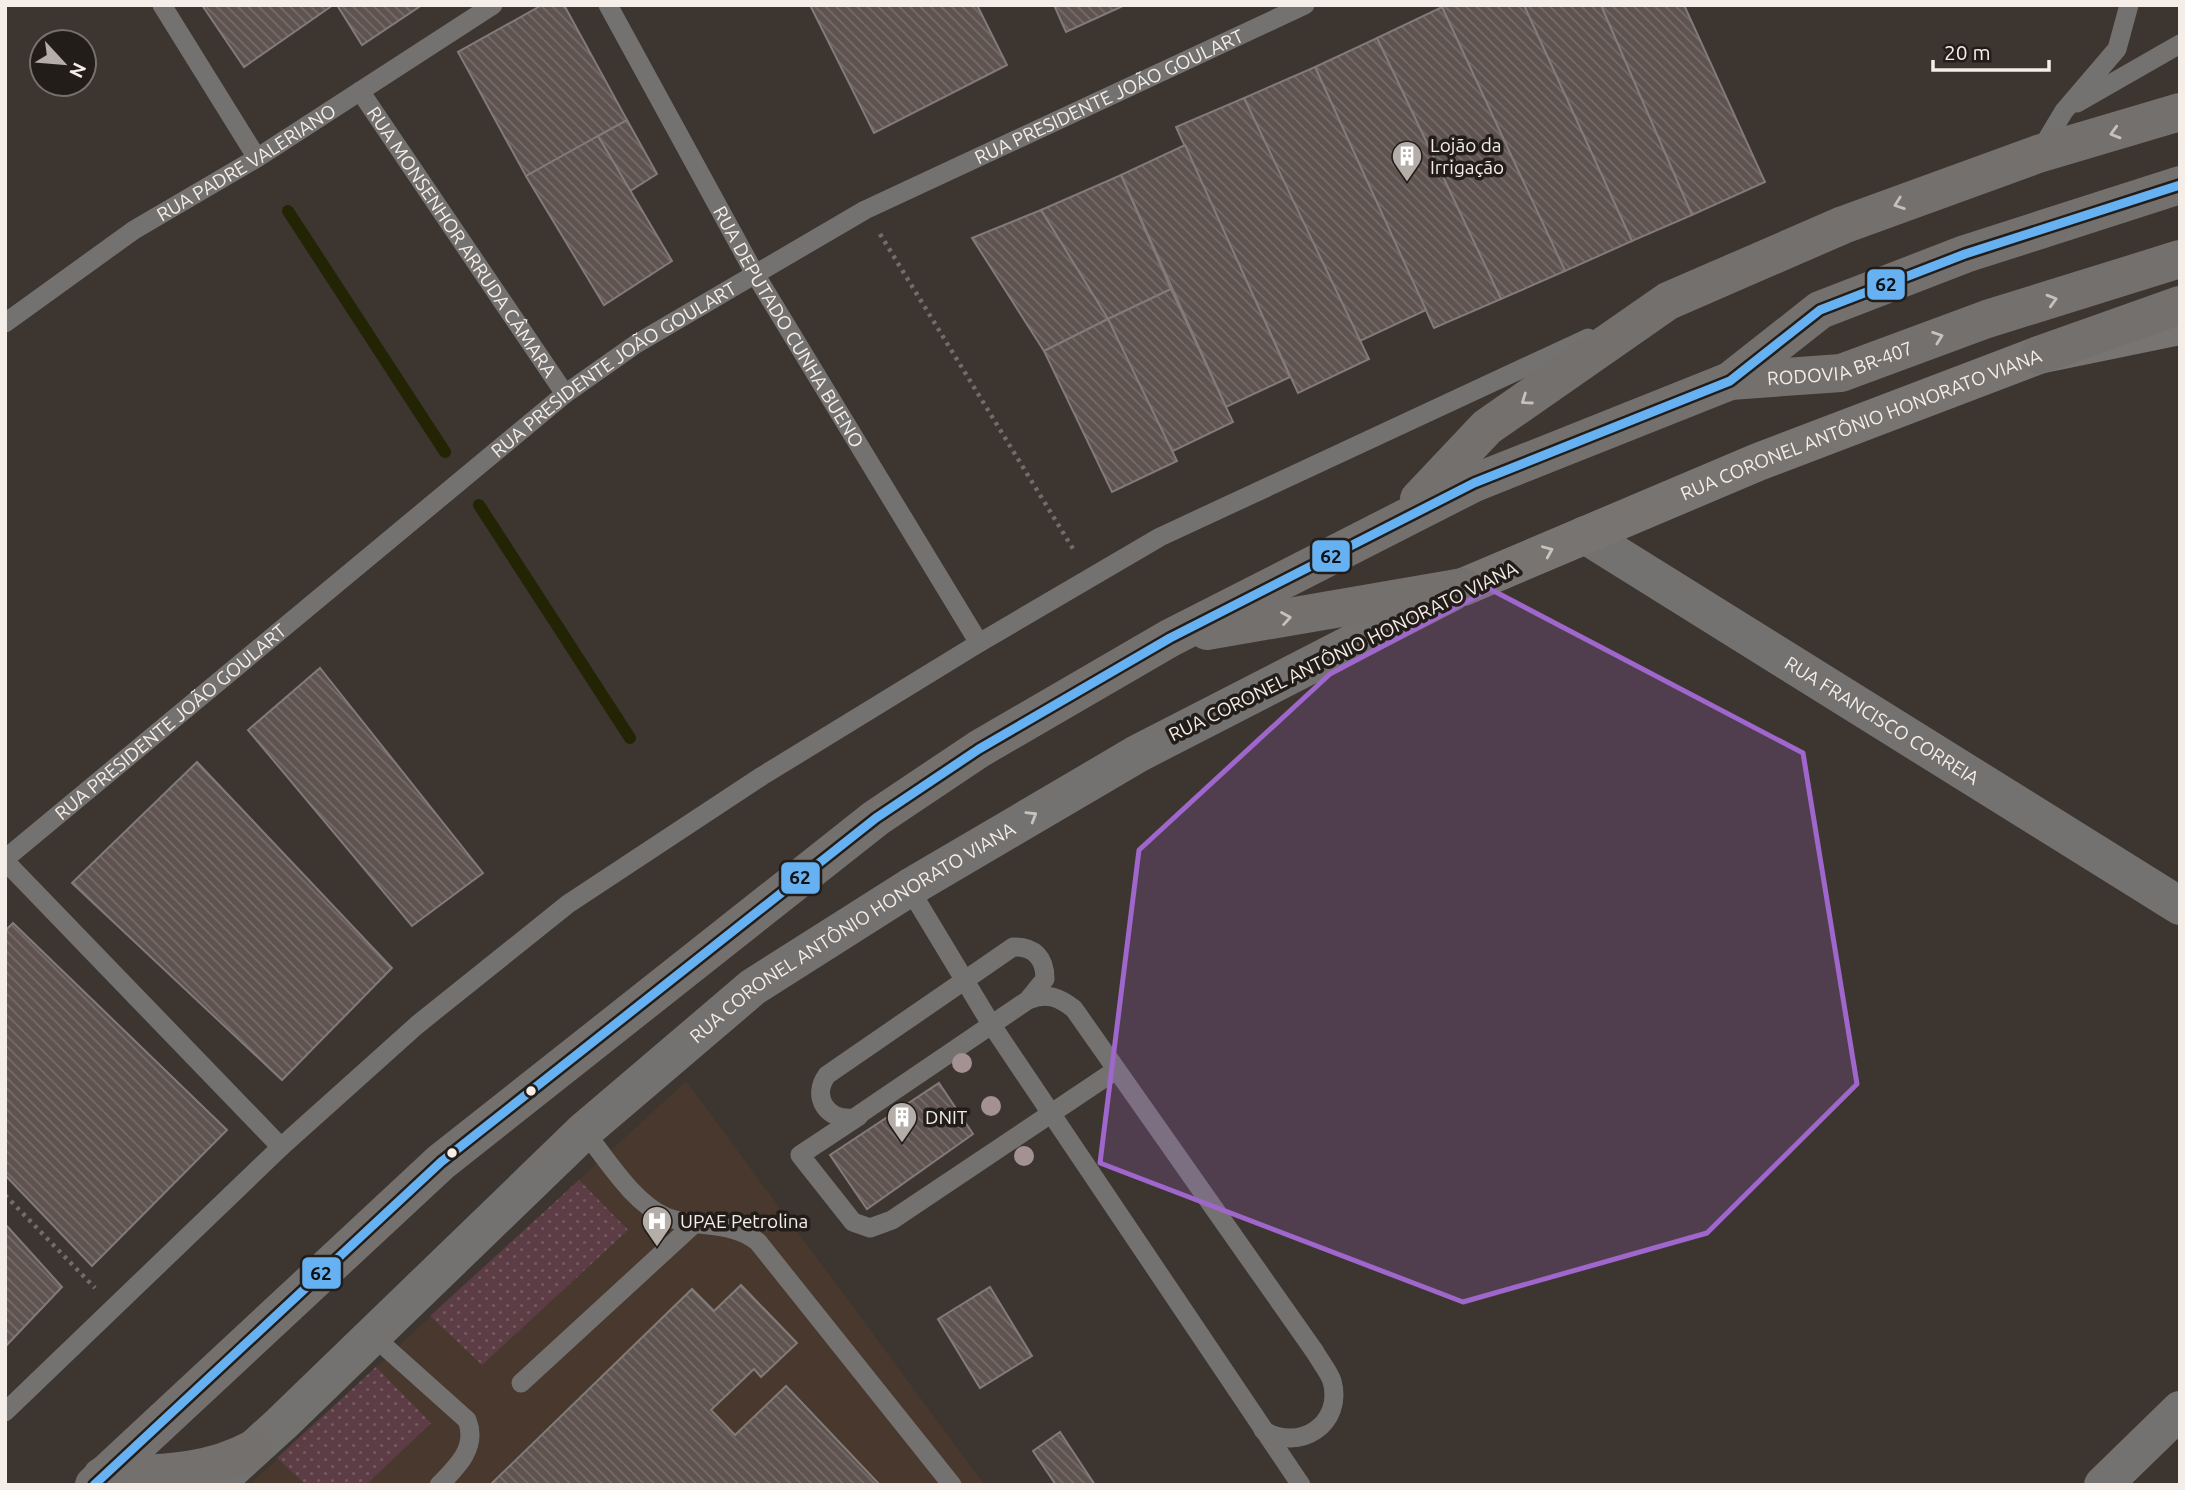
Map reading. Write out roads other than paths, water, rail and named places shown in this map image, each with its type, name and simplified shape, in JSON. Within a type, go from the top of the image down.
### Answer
[{"type":"highway","points":[[1398,520],[1488,427],[1668,301],[1843,225],[2038,154],[2180,112]]},
{"type":"highway","name":"RODOVIA BR-407","points":[[1730,381],[1820,310],[1965,254],[2180,185]]},
{"type":"highway","name":"RODOVIA BR-407","points":[[1730,381],[1841,373],[1987,319],[2180,259]]},
{"type":"highway","points":[[2039,355],[2180,305]]},
{"type":"highway","points":[[99,1480],[441,1162],[876,818],[979,749],[1170,638],[1398,520],[1474,483],[1730,381]]},
{"type":"highway","points":[[1170,638],[1463,587]]},
{"type":"highway","points":[[99,1480],[198,1471],[229,1462],[253,1449]]},
{"type":"main road","name":"RUA CORONEL ANTÔNIO HONORATO VIANA","points":[[1463,587],[1758,462],[2039,355],[2180,326]]},
{"type":"street","name":"RUA FRANCISCO CORREIA","points":[[1585,535],[2180,906]]},
{"type":"street","name":"RUA CORONEL ANTÔNIO HONORATO VIANA","points":[[214,1485],[584,1131],[753,987],[909,888],[1137,754],[1463,587]]},
{"type":"street","points":[[2103,1485],[2180,1411]]},
{"type":"lane","points":[[162,5],[257,158]]},
{"type":"lane","name":"RUA PADRE VALERIANO","points":[[5,323],[134,230],[257,158],[493,5]]},
{"type":"lane","name":"RUA DEPUTADO CUNHA BUENO","points":[[608,5],[755,274],[979,643]]},
{"type":"lane","name":"RUA PRESIDENTE JOÃO GOULART","points":[[5,860],[565,394],[636,344],[865,210],[1305,5]]},
{"type":"lane","points":[[2038,154],[2064,110],[2117,49],[2129,5]]},
{"type":"lane","points":[[2064,110],[2180,44]]},
{"type":"lane","name":"RUA MONSENHOR ARRUDA CÂMARA","points":[[360,91],[565,394]]},
{"type":"lane","points":[[5,1412],[112,1306],[416,1025],[568,904],[762,776],[979,643],[1160,537],[1668,301]]},
{"type":"lane","points":[[5,860],[281,1147]]},
{"type":"lane","points":[[909,888],[991,1024],[1301,1485]]},
{"type":"lane","points":[[862,1114],[844,1119],[823,1106],[820,1090],[827,1075],[1013,947],[1030,949],[1043,962],[1045,979],[1028,1000]]},
{"type":"lane","points":[[1116,1070],[892,1220],[870,1228],[853,1222],[800,1155],[1028,1000],[1040,995],[1065,1002],[1074,1009],[1315,1352],[1332,1382],[1328,1418],[1316,1430],[1303,1438],[1291,1440],[1276,1438],[1263,1430]]},
{"type":"lane","points":[[584,1131],[641,1200],[665,1216],[694,1224],[746,1232],[758,1242],[952,1485]]},
{"type":"lane","points":[[521,1383],[694,1224]]},
{"type":"lane","points":[[372,1335],[467,1420],[471,1436],[467,1452],[439,1485]]},
{"type":"waterway","points":[[288,211],[445,452]]},
{"type":"waterway","points":[[479,505],[630,738]]},
{"type":"place","name":"Lojão da Irrigação","points":[[1407,183]]},
{"type":"place","name":"DNIT","points":[[902,1144]]},
{"type":"place","name":"UPAE Petrolina","points":[[657,1248]]}]
